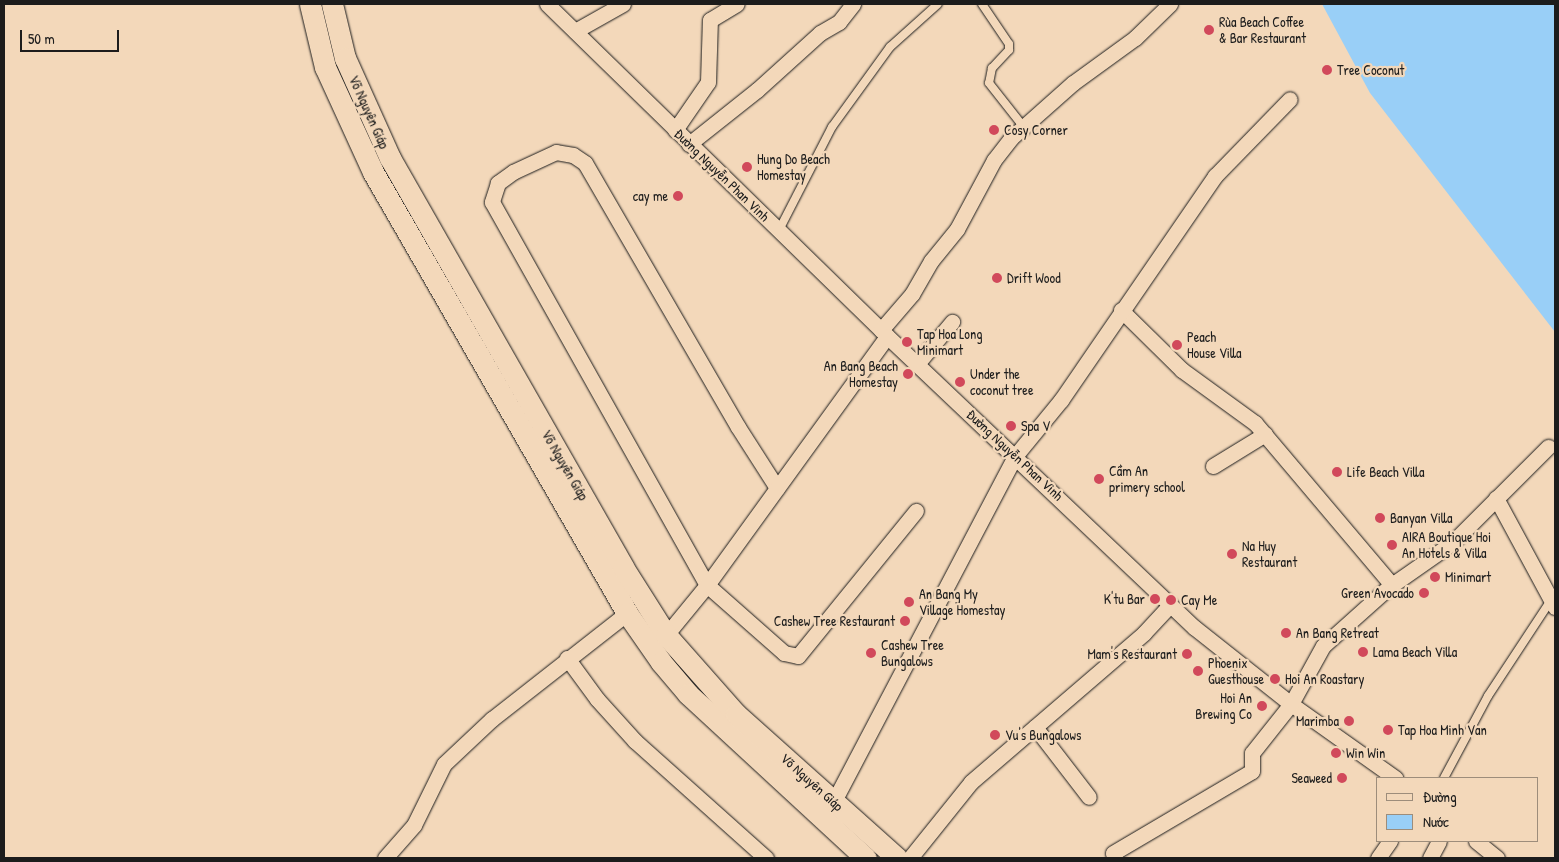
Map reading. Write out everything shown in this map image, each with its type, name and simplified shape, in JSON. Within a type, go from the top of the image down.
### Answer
[{"type":"main road","name":"Võ Nguyên Giáp","points":[[310,4],[329,76],[373,172],[627,614],[897,858]]},
{"type":"main road","name":"Võ Nguyên Giáp","points":[[332,4],[345,58],[390,158],[623,566],[658,641],[718,724],[866,858]]},
{"type":"street","name":"Đường Nguyễn Phan Vinh","points":[[547,4],[884,333],[1016,455],[1195,628],[1291,704],[1394,777]]},
{"type":"street","points":[[575,31],[623,4]]},
{"type":"street","points":[[675,130],[708,82],[710,20],[737,4]]},
{"type":"street","points":[[689,144],[757,90],[820,33],[839,22],[853,4]]},
{"type":"street","points":[[658,641],[707,585],[777,488],[912,294],[931,261],[957,229],[994,160],[1023,126],[1072,84],[1135,38],[1170,4]]},
{"type":"street","points":[[834,801],[1016,455],[1061,400],[1121,310],[1215,176],[1290,99]]},
{"type":"street","points":[[777,488],[738,427],[585,163],[573,155],[556,152],[513,172],[498,183],[492,202],[707,585],[784,654],[798,656],[916,510]]},
{"type":"street","points":[[1121,310],[1182,370],[1242,411],[1265,434],[1392,585]]},
{"type":"street","points":[[917,364],[952,322]]},
{"type":"street","points":[[1213,466],[1265,434]]},
{"type":"street","points":[[1115,858],[1113,853],[1252,771],[1252,753],[1291,704],[1323,646],[1392,585],[1452,543],[1548,446]]},
{"type":"street","points":[[1496,498],[1554,602]]},
{"type":"street","points":[[910,858],[971,782],[1144,633],[1170,605]]},
{"type":"street","points":[[385,858],[414,825],[432,782],[444,764],[492,719],[567,658],[627,614]]},
{"type":"street","points":[[567,658],[598,699],[635,741],[766,858]]},
{"type":"street","points":[[1035,727],[1089,797]]},
{"type":"street","points":[[1378,858],[1389,842]]},
{"type":"street","points":[[1430,858],[1438,842]]},
{"type":"street","points":[[1477,842],[1497,858]]},
{"type":"lane","points":[[778,230],[832,127],[890,47],[938,4]]},
{"type":"lane","points":[[982,4],[1009,44],[1009,50],[992,68],[989,83],[1023,126]]},
{"type":"lane","points":[[1445,777],[1488,696],[1554,602]]},
{"type":"water","points":[[1322,4],[1555,4],[1555,332],[1370,93]]},
{"type":"place","name":"Rùa Beach Coffee & Bar Restaurant","points":[[1209,30]]},
{"type":"place","name":"Tree Coconut","points":[[1327,70]]},
{"type":"place","name":"Cosy Corner","points":[[994,130]]},
{"type":"place","name":"Hung Do Beach Homestay","points":[[747,167]]},
{"type":"place","name":"cay me","points":[[678,196]]},
{"type":"place","name":"Drift Wood","points":[[997,278]]},
{"type":"place","name":"Tap Hoa Long Minimart","points":[[907,342]]},
{"type":"place","name":"Peach House Villa","points":[[1177,345]]},
{"type":"place","name":"An Bang Beach Homestay","points":[[908,374]]},
{"type":"place","name":"Under the coconut tree","points":[[960,382]]},
{"type":"place","name":"Spa V","points":[[1011,426]]},
{"type":"place","name":"Life Beach Villa","points":[[1337,472]]},
{"type":"place","name":"Cầm An primery school","points":[[1099,479]]},
{"type":"place","name":"Banyan Villa","points":[[1380,518]]},
{"type":"place","name":"AIRA Boutique Hoi An Hotels & Villa","points":[[1392,545]]},
{"type":"place","name":"Na Huy Restaurant","points":[[1232,554]]},
{"type":"place","name":"Minimart","points":[[1435,577]]},
{"type":"place","name":"Green Avocado","points":[[1424,593]]},
{"type":"place","name":"K'tu Bar","points":[[1155,599]]},
{"type":"place","name":"Cay Me","points":[[1171,600]]},
{"type":"place","name":"An Bang My Village Homestay","points":[[909,602]]},
{"type":"place","name":"Cashew Tree Restaurant","points":[[905,621]]},
{"type":"place","name":"An Bang Retreat","points":[[1286,633]]},
{"type":"place","name":"Lama Beach Villa","points":[[1363,652]]},
{"type":"place","name":"Cashew Tree Bungalows","points":[[871,653]]},
{"type":"place","name":"Mam's Restaurant","points":[[1187,654]]},
{"type":"place","name":"Phoenix Guesthouse","points":[[1198,671]]},
{"type":"place","name":"Hoi An Roastary","points":[[1275,679]]},
{"type":"place","name":"Hoi An Brewing Co","points":[[1262,706]]},
{"type":"place","name":"Marimba","points":[[1349,721]]},
{"type":"place","name":"Tap Hoa Minh Van","points":[[1388,730]]},
{"type":"place","name":"Vu's Bungalows","points":[[995,735]]},
{"type":"place","name":"Win Win","points":[[1336,753]]},
{"type":"place","name":"Seaweed","points":[[1342,778]]}]
